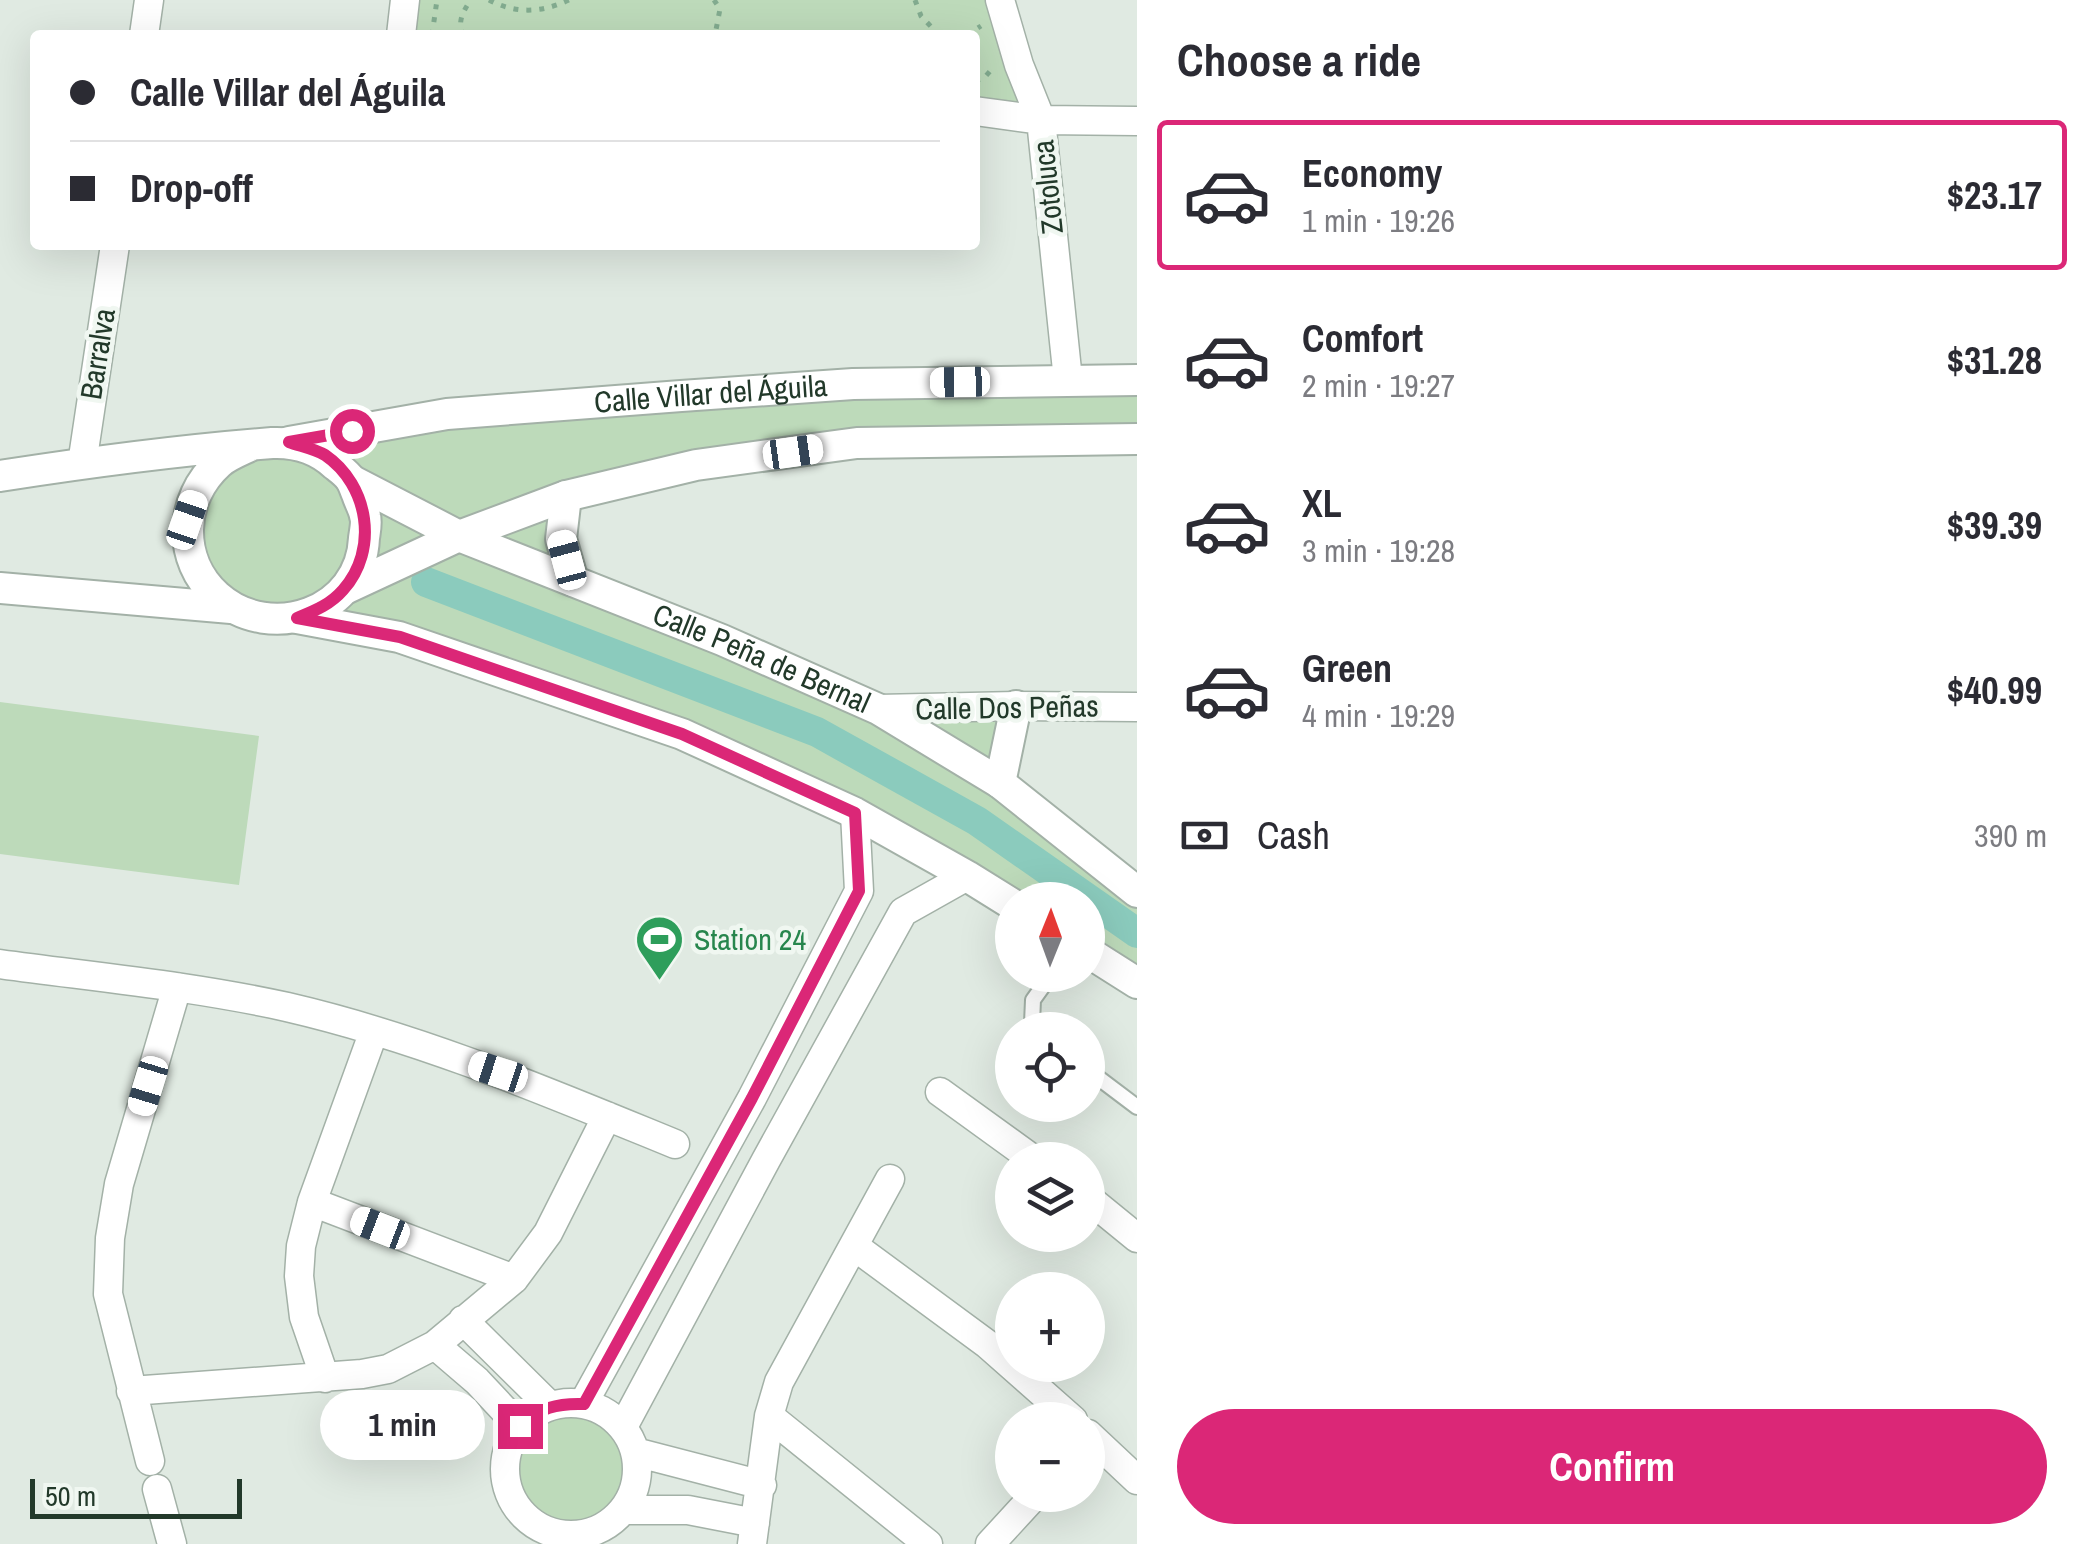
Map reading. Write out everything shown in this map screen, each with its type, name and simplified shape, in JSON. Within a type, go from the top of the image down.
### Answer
[{"type":"street","points":[[145,30],[149,0]]},
{"type":"street","points":[[402,30],[405,0]]},
{"type":"street","name":"Zotoluca","points":[[1000,0],[1019,66],[1041,120],[1068,380]]},
{"type":"street","points":[[980,113],[1041,120],[1137,121]]},
{"type":"street","name":"Barralva","points":[[82,464],[114,250]]},
{"type":"street","name":"Calle Villar del Águila","points":[[289,442],[447,414],[853,384],[1137,380]]},
{"type":"street","name":"Calle Villar del Águila","points":[[345,589],[459,536],[566,496],[696,466],[857,444],[1137,438]]},
{"type":"street","points":[[0,476],[252,444],[289,442],[324,454],[351,480],[366,516],[364,554],[345,589],[324,607],[297,618]]},
{"type":"street","points":[[231,608],[205,585],[190,554],[187,520],[198,487],[221,460],[252,444]]},
{"type":"street","name":"Calle Peña de Bernal","points":[[351,480],[459,536],[722,640],[878,709],[1000,783],[1137,892]]},
{"type":"street","points":[[566,496],[561,539],[573,581]]},
{"type":"street","points":[[0,588],[231,608],[263,619],[297,618],[400,637],[682,734],[855,813],[995,893]]},
{"type":"street","points":[[1000,783],[1016,706]]},
{"type":"street","name":"Calle Dos Peñas","points":[[878,709],[1137,706]]},
{"type":"street","points":[[584,1404],[752,1098],[859,891],[855,813]]},
{"type":"street","points":[[629,1440],[787,1122],[903,912],[967,876]]},
{"type":"street","points":[[1105,963],[1137,983]]},
{"type":"street","points":[[0,964],[286,1007],[498,1072],[675,1144]]},
{"type":"street","points":[[150,1461],[108,1294],[110,1238],[119,1184],[177,988]]},
{"type":"street","points":[[325,1378],[304,1317],[301,1246],[312,1202],[374,1031]]},
{"type":"street","points":[[940,1092],[1009,1142]]},
{"type":"street","points":[[752,1098],[787,1122]]},
{"type":"street","points":[[131,1391],[325,1378],[388,1368],[435,1345],[514,1279],[548,1233],[607,1116]]},
{"type":"street","points":[[623,1510],[688,1510],[754,1533],[769,1416],[779,1382],[890,1178]]},
{"type":"street","points":[[312,1202],[514,1279]]},
{"type":"street","points":[[1105,1212],[1137,1238]]},
{"type":"street","points":[[854,1246],[987,1344],[1051,1402]]},
{"type":"street","points":[[463,1320],[550,1406]]},
{"type":"street","points":[[435,1345],[520,1426]]},
{"type":"street","points":[[567,1403],[584,1404],[605,1412],[629,1440],[638,1472],[634,1492],[623,1510],[596,1531],[560,1540],[546,1532],[528,1534],[506,1488],[508,1445],[520,1426],[538,1411],[567,1403]]},
{"type":"street","points":[[769,1416],[928,1544]]},
{"type":"street","points":[[629,1440],[762,1485]]},
{"type":"street","points":[[1105,1451],[1137,1480]]},
{"type":"street","points":[[158,1488],[172,1544]]},
{"type":"street","points":[[990,1544],[1020,1512]]},
{"type":"lane","points":[[1105,1082],[1137,1106]]},
{"type":"path","points":[[433,30],[437,0]]},
{"type":"path","points":[[461,30],[462,15],[470,0]]},
{"type":"path","points":[[489,0],[513,10],[540,11],[569,0]]},
{"type":"path","points":[[714,0],[720,9],[715,30]]},
{"type":"path","points":[[914,0],[921,16],[934,30]]},
{"type":"path","points":[[975,30],[984,24]]},
{"type":"green space","points":[[405,0],[1000,0],[1041,120],[980,112],[980,30],[402,30]]},
{"type":"green space","points":[[1137,380],[1137,439],[857,443],[567,496],[573,581],[878,709],[1016,706],[1000,783],[1137,892],[1137,983],[1105,963],[1105,882],[995,882],[995,891],[682,734],[297,618],[205,585],[198,487],[221,460],[447,414]]},
{"type":"green space","points":[[0,702],[259,736],[239,885],[0,854]]},
{"type":"green space","points":[[571,1403],[596,1408],[618,1422],[632,1444],[637,1469],[632,1494],[618,1516],[596,1530],[571,1535],[546,1530],[524,1516],[510,1494],[505,1469],[510,1444],[524,1422],[546,1408]]},
{"type":"waterway","points":[[426,582],[817,732],[977,821],[1137,933]]},
{"type":"place","name":"Station 24","points":[[659,982]]},
{"type":"route","points":[[352,431],[289,442],[324,454],[351,480],[366,516],[364,554],[345,589],[324,607],[297,618],[400,637],[682,734],[855,813],[859,891],[752,1098],[584,1404],[550,1406],[520,1426]]}]
